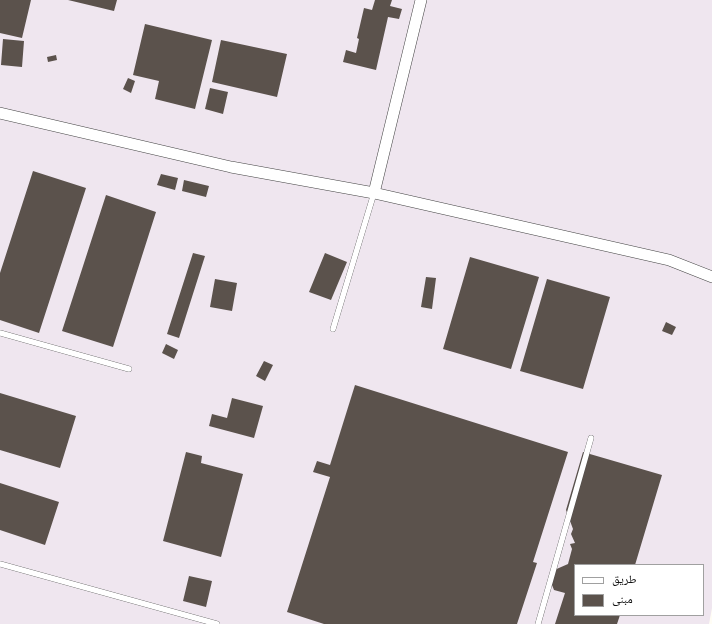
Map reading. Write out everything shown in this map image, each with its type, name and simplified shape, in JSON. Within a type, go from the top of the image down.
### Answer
[{"type":"street","points":[[374,193],[421,0]]},
{"type":"street","points":[[0,113],[231,167],[374,193],[669,260],[712,277]]},
{"type":"lane","points":[[333,329],[374,193]]},
{"type":"lane","points":[[0,333],[129,369]]},
{"type":"lane","points":[[538,624],[591,438]]},
{"type":"lane","points":[[0,564],[217,624]]},
{"type":"shaded area","points":[[0,0],[712,0],[712,608],[709,624],[0,624]]},
{"type":"building","points":[[0,0],[31,0],[22,38],[0,33]]},
{"type":"building","points":[[68,0],[117,0],[114,11]]},
{"type":"building","points":[[375,0],[392,0],[390,6],[402,9],[399,19],[388,17],[376,70],[343,62],[346,50],[356,53],[359,39],[357,38],[364,8],[372,10]]},
{"type":"building","points":[[145,24],[212,40],[195,109],[155,99],[159,81],[133,75]]},
{"type":"building","points":[[3,39],[24,41],[22,67],[1,65]]},
{"type":"building","points":[[221,40],[287,54],[277,97],[212,82]]},
{"type":"building","points":[[56,55],[57,60],[48,62],[47,57]]},
{"type":"building","points":[[128,78],[135,81],[131,93],[123,89]]},
{"type":"building","points":[[210,88],[228,92],[223,114],[205,109]]},
{"type":"building","points":[[33,171],[86,188],[39,333],[0,320],[0,273]]},
{"type":"building","points":[[161,174],[178,178],[175,190],[157,185]]},
{"type":"building","points":[[184,180],[209,186],[206,197],[182,191]]},
{"type":"building","points":[[106,195],[156,212],[113,347],[62,331]]},
{"type":"building","points":[[193,253],[205,256],[179,338],[167,334]]},
{"type":"building","points":[[325,253],[347,262],[331,300],[309,292]]},
{"type":"building","points":[[470,257],[539,277],[511,369],[443,349]]},
{"type":"building","points":[[426,277],[436,278],[432,309],[421,307]]},
{"type":"building","points":[[215,279],[237,283],[232,311],[210,307]]},
{"type":"building","points":[[547,279],[610,297],[583,389],[520,371]]},
{"type":"building","points":[[666,322],[676,327],[672,335],[662,331]]},
{"type":"building","points":[[166,344],[178,350],[174,359],[162,353]]},
{"type":"building","points":[[264,361],[273,365],[265,381],[256,376]]},
{"type":"building","points":[[355,385],[568,452],[533,562],[537,563],[517,624],[324,624],[287,612],[330,477],[313,472],[317,461],[330,465]]},
{"type":"building","points":[[0,393],[76,416],[60,468],[0,450]]},
{"type":"building","points":[[232,398],[263,406],[254,438],[209,426],[212,414],[227,418]]},
{"type":"building","points":[[186,452],[202,456],[201,463],[243,474],[221,557],[163,541]]},
{"type":"building","points":[[583,452],[662,475],[635,564],[574,564],[574,616],[620,616],[617,624],[555,624],[565,593],[554,590],[550,580],[552,571],[568,564],[572,549],[570,544],[575,543],[571,534],[573,529],[566,510]]},
{"type":"building","points":[[0,483],[59,502],[45,545],[0,530]]},
{"type":"building","points":[[189,576],[212,581],[206,607],[183,601]]}]
